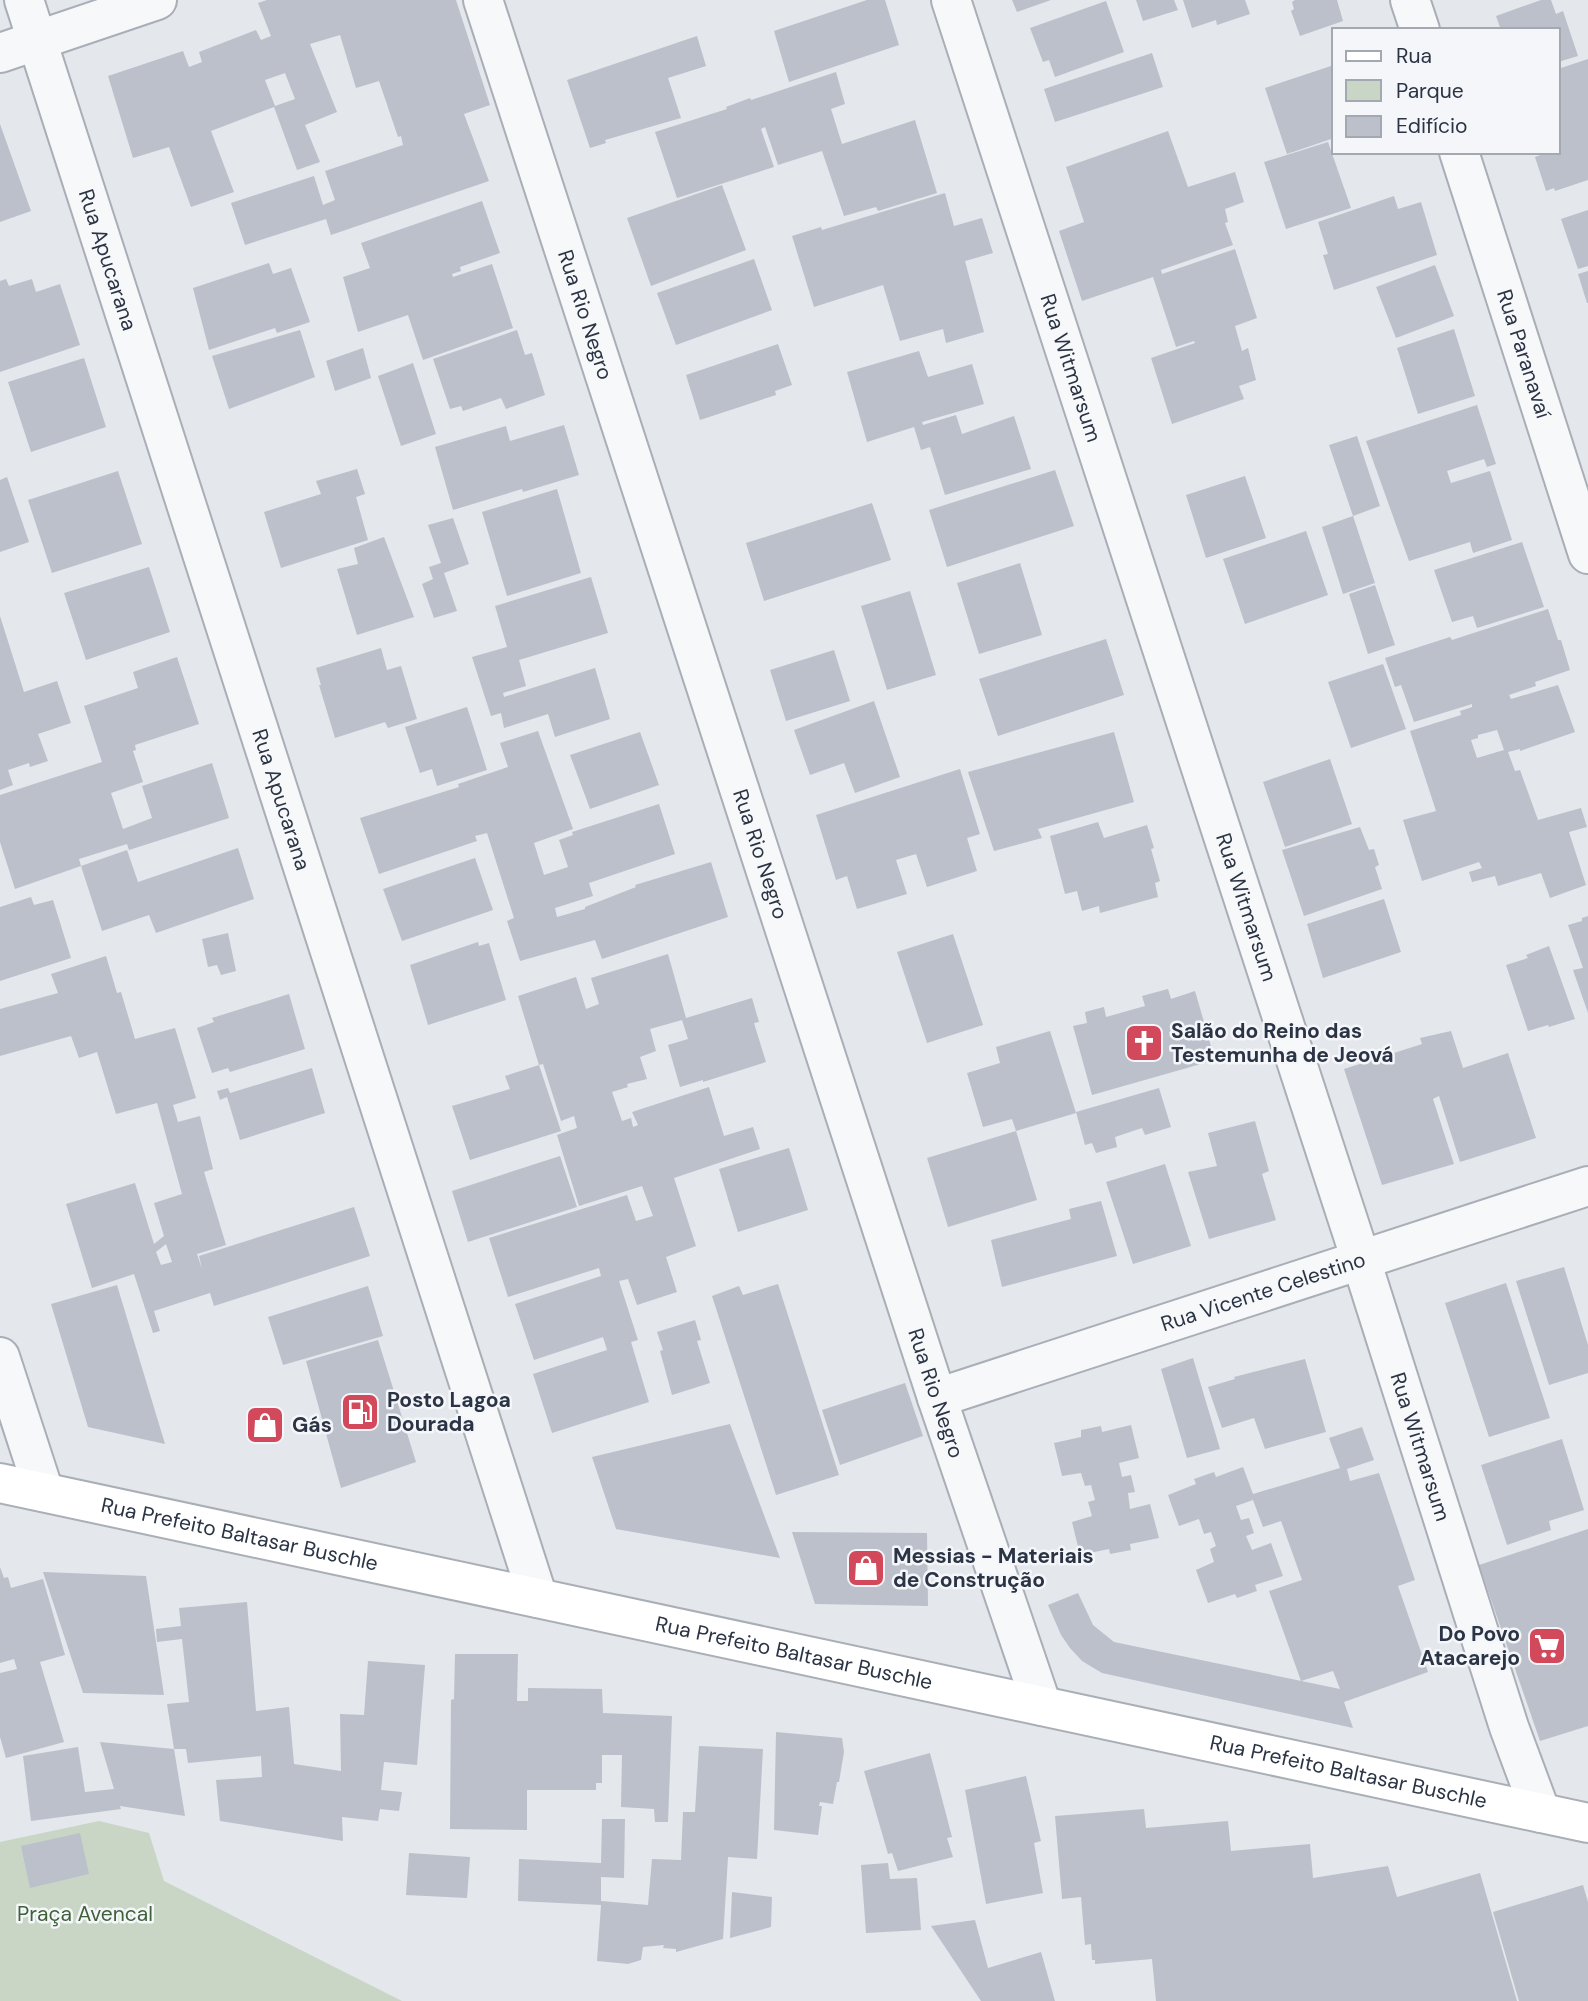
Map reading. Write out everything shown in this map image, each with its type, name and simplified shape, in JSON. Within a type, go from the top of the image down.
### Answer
[{"type":"main road","name":"Rua Prefeito Baltasar Buschle","points":[[0,1483],[1588,1823]]},
{"type":"street","name":"Rua Apucarana","points":[[24,0],[538,1598]]},
{"type":"street","points":[[0,53],[158,0]]},
{"type":"street","name":"Rua Rio Negro","points":[[482,0],[937,1398],[1042,1706]]},
{"type":"street","name":"Rua Witmarsum","points":[[951,0],[1361,1260],[1509,1727],[1541,1812]]},
{"type":"street","points":[[1410,0],[1419,28]]},
{"type":"street","name":"Rua Paranavaí","points":[[1460,154],[1588,554]]},
{"type":"street","name":"Rua Vicente Celestino","points":[[937,1398],[1588,1186]]},
{"type":"street","points":[[0,1357],[44,1492]]},
{"type":"green space","name":"Praça Avencal","points":[[99,1821],[149,1833],[164,1881],[402,2001],[0,2001],[0,1842]]},
{"type":"building","points":[[267,0],[456,0],[490,105],[464,114],[489,181],[331,235],[326,219],[245,245],[231,203],[314,176],[323,205],[335,200],[325,171],[403,145],[379,81],[356,88],[340,35],[310,44],[337,112],[305,125],[320,162],[297,170],[274,107],[211,131],[234,192],[191,207],[169,147],[133,158],[108,76],[183,51],[189,67],[202,62],[199,52],[256,30],[261,40],[271,36],[258,3]],"holes":[[[285,73],[295,99],[275,106],[265,80]]]},
{"type":"building","points":[[867,0],[885,0],[899,45],[789,82],[774,31]]},
{"type":"building","points":[[1012,0],[1051,0],[1017,12]]},
{"type":"building","points":[[1136,0],[1174,0],[1178,10],[1143,21]]},
{"type":"building","points":[[1183,0],[1245,0],[1250,14],[1217,25],[1216,20],[1192,28]]},
{"type":"building","points":[[1337,0],[1343,21],[1300,36],[1291,11],[1294,9],[1292,2]]},
{"type":"building","points":[[1541,0],[1551,0],[1556,14],[1563,11],[1578,56],[1560,61],[1560,28],[1500,28],[1496,16]]},
{"type":"building","points":[[1106,1],[1124,52],[1055,77],[1049,60],[1043,62],[1030,28]]},
{"type":"building","points":[[697,36],[706,66],[668,78],[681,118],[605,140],[606,143],[590,148],[567,80]]},
{"type":"building","points":[[1152,53],[1163,87],[1055,122],[1044,89]]},
{"type":"building","points":[[1588,59],[1588,180],[1555,191],[1554,188],[1546,191],[1535,157],[1560,154],[1560,68]]},
{"type":"building","points":[[1332,66],[1332,139],[1287,154],[1265,88]]},
{"type":"building","points":[[836,72],[845,104],[831,109],[842,144],[915,120],[937,193],[878,211],[876,207],[844,216],[822,151],[778,165],[765,127],[761,129],[774,167],[677,198],[655,132],[727,109],[726,107],[750,98],[751,100]]},
{"type":"building","points":[[0,124],[31,211],[0,222]]},
{"type":"building","points":[[1168,131],[1188,187],[1235,172],[1244,202],[1225,209],[1228,222],[1225,223],[1233,245],[1161,270],[1162,274],[1235,249],[1257,318],[1235,326],[1242,351],[1248,348],[1256,380],[1239,386],[1244,399],[1172,424],[1151,358],[1195,343],[1194,341],[1176,347],[1153,277],[1082,301],[1059,231],[1084,222],[1066,167]]},
{"type":"building","points":[[1328,142],[1351,208],[1286,229],[1264,162]]},
{"type":"building","points":[[722,185],[746,250],[651,286],[627,218]]},
{"type":"building","points":[[945,193],[954,226],[982,218],[993,253],[965,261],[984,332],[946,343],[943,329],[900,341],[883,285],[814,307],[792,236],[821,227],[822,230]]},
{"type":"building","points":[[1394,196],[1398,209],[1421,202],[1437,255],[1334,290],[1323,255],[1328,254],[1318,222]]},
{"type":"building","points":[[482,201],[500,253],[460,267],[461,271],[452,274],[453,277],[492,264],[513,328],[423,360],[408,315],[358,332],[343,277],[370,268],[361,243]]},
{"type":"building","points":[[1588,210],[1588,266],[1578,269],[1561,219]]},
{"type":"building","points":[[754,259],[772,310],[676,345],[657,293]]},
{"type":"building","points":[[269,263],[273,274],[291,268],[310,322],[277,333],[275,328],[209,350],[193,288]]},
{"type":"building","points":[[1435,265],[1454,316],[1396,338],[1376,287]]},
{"type":"building","points":[[1588,271],[1588,303],[1587,303],[1578,274]]},
{"type":"building","points":[[6,279],[9,286],[32,279],[36,292],[60,284],[80,345],[0,372],[0,281]]},
{"type":"building","points":[[1454,329],[1475,396],[1418,414],[1397,348]]},
{"type":"building","points":[[300,330],[315,377],[229,409],[212,356]]},
{"type":"building","points":[[517,330],[525,355],[532,353],[545,395],[506,409],[501,398],[463,411],[461,406],[450,409],[433,359]]},
{"type":"building","points":[[778,344],[792,385],[775,391],[776,395],[700,420],[686,375]]},
{"type":"building","points":[[363,348],[371,378],[335,391],[326,361]]},
{"type":"building","points":[[919,351],[928,377],[972,364],[984,404],[922,422],[923,425],[956,415],[962,434],[1014,416],[1031,469],[945,495],[930,447],[921,450],[914,427],[867,442],[847,372]]},
{"type":"building","points":[[84,358],[106,427],[31,452],[8,382]]},
{"type":"building","points":[[413,363],[436,434],[401,446],[378,376]]},
{"type":"building","points":[[1477,405],[1496,464],[1487,467],[1484,459],[1447,471],[1451,483],[1490,471],[1512,540],[1473,553],[1470,542],[1409,561],[1366,441]]},
{"type":"building","points":[[564,425],[579,475],[453,510],[435,447],[506,426],[510,441]]},
{"type":"building","points":[[1357,436],[1380,506],[1353,516],[1329,445]]},
{"type":"building","points":[[357,469],[365,494],[356,497],[368,540],[281,568],[264,512],[321,494],[316,481]]},
{"type":"building","points":[[1055,470],[1074,526],[947,567],[929,510]]},
{"type":"building","points":[[118,471],[142,544],[52,573],[28,500]]},
{"type":"building","points":[[1245,476],[1266,538],[1206,558],[1186,495]]},
{"type":"building","points":[[7,477],[29,542],[0,552],[0,480]]},
{"type":"building","points":[[557,489],[581,573],[507,596],[482,512]]},
{"type":"building","points":[[872,503],[891,560],[764,601],[746,543]]},
{"type":"building","points":[[1353,516],[1375,583],[1343,594],[1322,527]]},
{"type":"building","points":[[453,518],[469,564],[444,573],[457,611],[434,618],[422,584],[433,579],[429,567],[441,563],[428,525]]},
{"type":"building","points":[[1306,531],[1328,595],[1245,624],[1223,559]]},
{"type":"building","points":[[384,537],[414,617],[357,635],[337,569],[358,564],[354,548]]},
{"type":"building","points":[[1522,542],[1544,607],[1477,628],[1473,616],[1452,622],[1434,570]]},
{"type":"building","points":[[1020,563],[1042,635],[979,654],[957,583]]},
{"type":"building","points":[[149,567],[170,632],[86,660],[64,593]]},
{"type":"building","points":[[591,577],[608,633],[519,660],[526,686],[503,693],[504,697],[595,668],[610,719],[555,737],[548,714],[504,728],[501,713],[491,716],[472,657],[507,647],[495,606]]},
{"type":"building","points":[[1375,585],[1395,645],[1368,654],[1349,594]]},
{"type":"building","points":[[910,591],[936,675],[887,690],[861,606]]},
{"type":"building","points":[[1548,609],[1570,670],[1535,682],[1536,686],[1509,695],[1511,699],[1558,685],[1575,732],[1520,751],[1508,752],[1515,771],[1520,770],[1538,820],[1581,808],[1587,827],[1569,832],[1586,885],[1550,898],[1541,873],[1498,886],[1495,876],[1472,882],[1469,872],[1482,868],[1479,862],[1422,881],[1403,820],[1436,811],[1410,731],[1461,715],[1460,711],[1472,707],[1472,704],[1414,722],[1401,685],[1395,687],[1385,658],[1450,637],[1452,640]],"holes":[[[1497,730],[1504,750],[1477,758],[1471,740],[1478,738],[1478,735]]]},
{"type":"building","points":[[0,616],[24,692],[57,681],[71,723],[38,734],[48,761],[30,767],[29,763],[8,770],[13,785],[0,790]]},
{"type":"building","points":[[1106,639],[1124,695],[998,736],[979,679]]},
{"type":"building","points":[[381,648],[387,670],[401,666],[417,719],[388,728],[385,722],[335,738],[316,668]]},
{"type":"building","points":[[834,650],[850,701],[786,721],[770,670]]},
{"type":"building","points":[[177,657],[199,724],[135,745],[136,750],[133,751],[143,782],[111,793],[123,829],[152,818],[142,786],[212,763],[229,818],[129,850],[127,844],[79,859],[81,866],[15,889],[0,842],[0,795],[102,762],[84,706],[138,688],[133,672]]},
{"type":"building","points":[[1383,664],[1406,729],[1351,748],[1328,682]]},
{"type":"building","points":[[874,701],[900,777],[855,793],[844,763],[810,775],[794,730]]},
{"type":"building","points":[[467,707],[487,770],[437,786],[432,769],[420,773],[405,727]]},
{"type":"building","points":[[538,731],[573,829],[534,843],[544,875],[568,867],[559,840],[573,835],[572,832],[659,804],[675,854],[589,883],[593,896],[555,908],[557,917],[585,909],[636,887],[635,885],[711,862],[728,917],[602,959],[595,940],[520,961],[507,921],[514,918],[487,833],[475,836],[477,841],[379,874],[360,818],[459,787],[458,784],[508,767],[500,743]]},
{"type":"building","points":[[640,732],[659,785],[590,809],[570,755]]},
{"type":"building","points":[[1114,732],[1134,802],[1038,829],[1042,838],[994,851],[968,772]]},
{"type":"building","points":[[1330,759],[1352,824],[1285,847],[1263,782]]},
{"type":"building","points":[[960,769],[980,834],[967,838],[977,871],[927,887],[916,854],[896,860],[907,894],[857,909],[847,876],[836,880],[816,815]]},
{"type":"building","points":[[1098,822],[1104,838],[1147,825],[1160,881],[1155,883],[1158,897],[1100,913],[1099,906],[1082,911],[1077,891],[1065,894],[1050,836]]},
{"type":"building","points":[[1360,827],[1369,850],[1374,849],[1379,865],[1375,867],[1382,889],[1304,916],[1282,850]]},
{"type":"building","points":[[238,848],[254,899],[156,933],[149,915],[102,931],[81,866],[127,850],[138,882]]},
{"type":"building","points":[[475,858],[493,910],[402,941],[383,889]]},
{"type":"building","points":[[31,897],[34,905],[53,900],[71,958],[0,981],[0,907]]},
{"type":"building","points":[[1384,899],[1401,952],[1323,978],[1307,924]]},
{"type":"building","points":[[1588,916],[1588,1013],[1573,970],[1583,968],[1568,925]]},
{"type":"building","points":[[228,933],[236,971],[221,975],[217,965],[208,967],[202,939]]},
{"type":"building","points":[[953,934],[983,1025],[927,1043],[897,952]]},
{"type":"building","points":[[478,942],[479,946],[489,943],[506,1000],[428,1025],[410,965]]},
{"type":"building","points":[[1549,946],[1575,1019],[1528,1031],[1506,965],[1528,958],[1526,955]]},
{"type":"building","points":[[668,954],[686,1018],[752,998],[759,1022],[754,1023],[766,1062],[680,1087],[668,1045],[688,1039],[682,1020],[650,1029],[656,1051],[640,1057],[647,1079],[627,1084],[628,1087],[612,1092],[622,1121],[631,1118],[633,1127],[638,1125],[632,1112],[709,1087],[724,1136],[753,1127],[760,1149],[674,1178],[696,1246],[666,1257],[677,1292],[637,1305],[628,1279],[619,1281],[638,1340],[631,1342],[649,1402],[552,1433],[533,1374],[607,1350],[603,1337],[534,1360],[515,1304],[601,1276],[599,1268],[508,1297],[489,1238],[627,1195],[636,1221],[653,1216],[642,1186],[579,1206],[557,1135],[577,1128],[574,1116],[561,1121],[543,1064],[539,1065],[518,996],[576,977],[586,1009],[599,1004],[591,978]]},
{"type":"building","points":[[106,956],[117,993],[121,992],[135,1039],[175,1028],[196,1098],[173,1105],[178,1122],[200,1116],[213,1169],[204,1172],[226,1245],[197,1254],[202,1269],[199,1256],[354,1207],[370,1256],[214,1306],[210,1293],[154,1311],[160,1331],[153,1333],[134,1274],[92,1288],[66,1204],[135,1183],[154,1244],[164,1236],[154,1203],[182,1194],[157,1103],[116,1114],[97,1052],[79,1058],[71,1036],[0,1056],[0,1009],[58,993],[51,974]],"holes":[[[166,1244],[172,1262],[161,1265],[156,1252]]]},
{"type":"building","name":"Salão do Reino das Testemunha de Jeová","points":[[1168,989],[1171,999],[1195,991],[1215,1060],[1092,1095],[1073,1026],[1087,1023],[1085,1012],[1104,1007],[1106,1017],[1145,1006],[1142,996]]},
{"type":"building","points":[[289,994],[305,1049],[230,1072],[228,1068],[212,1073],[197,1028],[214,1022],[212,1018]]},
{"type":"building","points":[[1050,1031],[1076,1113],[1016,1131],[1012,1119],[983,1127],[967,1073],[1000,1063],[996,1047]]},
{"type":"building","points":[[1451,1031],[1463,1068],[1508,1053],[1536,1138],[1460,1162],[1439,1096],[1433,1099],[1454,1164],[1382,1185],[1344,1069],[1422,1044],[1420,1038]]},
{"type":"building","points":[[539,1065],[561,1131],[470,1160],[452,1106],[510,1089],[505,1076]]},
{"type":"building","points":[[312,1068],[325,1113],[240,1140],[227,1097],[220,1100],[217,1091],[228,1088],[230,1093]]},
{"type":"building","points":[[1159,1088],[1171,1127],[1145,1135],[1142,1128],[1115,1137],[1117,1147],[1096,1153],[1092,1143],[1085,1145],[1076,1112]]},
{"type":"building","points":[[1255,1121],[1269,1171],[1262,1174],[1276,1220],[1209,1239],[1188,1172],[1217,1166],[1208,1133]]},
{"type":"building","points":[[1016,1131],[1037,1200],[948,1227],[927,1158]]},
{"type":"building","points":[[789,1148],[808,1210],[738,1232],[719,1169]]},
{"type":"building","points":[[560,1156],[577,1207],[468,1242],[452,1191]]},
{"type":"building","points":[[1165,1164],[1191,1246],[1133,1264],[1106,1182]]},
{"type":"building","points":[[1101,1201],[1117,1256],[1002,1287],[991,1240],[1071,1219],[1069,1209]]},
{"type":"building","points":[[1564,1267],[1588,1345],[1588,1373],[1549,1385],[1516,1281]]},
{"type":"building","points":[[1506,1283],[1550,1418],[1489,1437],[1445,1303]]},
{"type":"building","points":[[778,1284],[839,1475],[776,1495],[712,1296],[739,1286],[743,1295]]},
{"type":"building","points":[[117,1285],[165,1444],[88,1427],[51,1304]]},
{"type":"building","points":[[368,1286],[383,1336],[283,1365],[268,1317]]},
{"type":"building","points":[[695,1320],[701,1340],[697,1341],[710,1383],[672,1395],[657,1332]]},
{"type":"building","name":"Posto Lagoa Dourada","points":[[378,1340],[416,1462],[341,1488],[306,1361]]},
{"type":"building","points":[[1193,1358],[1220,1449],[1187,1458],[1161,1369]]},
{"type":"building","points":[[1305,1359],[1326,1432],[1265,1449],[1254,1418],[1222,1428],[1208,1387],[1235,1379],[1234,1377]]},
{"type":"building","points":[[905,1383],[923,1436],[840,1465],[822,1410]]},
{"type":"building","points":[[730,1424],[780,1558],[616,1529],[592,1457]]},
{"type":"building","points":[[1131,1425],[1139,1458],[1119,1463],[1122,1477],[1131,1475],[1135,1492],[1128,1493],[1130,1509],[1150,1504],[1159,1538],[1130,1544],[1131,1550],[1110,1554],[1109,1549],[1080,1555],[1072,1522],[1092,1516],[1088,1502],[1095,1500],[1091,1485],[1085,1486],[1081,1473],[1062,1476],[1054,1443],[1081,1437],[1081,1430],[1101,1426],[1102,1432]]},
{"type":"building","points":[[1362,1427],[1374,1460],[1347,1469],[1350,1481],[1379,1473],[1415,1580],[1398,1586],[1428,1672],[1344,1702],[1353,1728],[1102,1673],[1082,1661],[1070,1648],[1048,1605],[1078,1593],[1093,1625],[1114,1642],[1301,1681],[1269,1591],[1302,1580],[1281,1521],[1263,1527],[1253,1500],[1236,1506],[1241,1520],[1249,1518],[1254,1533],[1246,1536],[1252,1550],[1271,1543],[1283,1576],[1255,1585],[1257,1591],[1237,1598],[1235,1594],[1208,1603],[1196,1570],[1214,1562],[1210,1549],[1216,1546],[1211,1532],[1204,1534],[1199,1519],[1179,1526],[1168,1495],[1196,1484],[1194,1479],[1214,1472],[1216,1477],[1243,1467],[1253,1494],[1340,1468],[1329,1438]],"holes":[[[1333,1671],[1340,1689],[1301,1681]]]},
{"type":"building","points":[[1562,1439],[1584,1510],[1549,1521],[1551,1530],[1507,1545],[1481,1465]]},
{"type":"building","name":"Do Povo Atacarejo","points":[[1588,1529],[1588,1726],[1540,1741],[1479,1565]]},
{"type":"building","name":"Messias - Materiais de Construção","points":[[792,1532],[927,1533],[928,1606],[815,1604]]},
{"type":"building","points":[[0,1567],[4,1578],[8,1577],[11,1588],[43,1579],[65,1655],[40,1662],[64,1742],[6,1758],[0,1737],[0,1673],[17,1669],[14,1659],[0,1663]]},
{"type":"building","points":[[43,1572],[146,1576],[164,1695],[83,1693]]},
{"type":"building","points":[[247,1602],[256,1711],[289,1707],[294,1764],[341,1771],[340,1714],[364,1715],[368,1661],[425,1665],[417,1765],[384,1762],[381,1790],[402,1792],[399,1811],[380,1809],[378,1821],[342,1817],[343,1841],[220,1821],[216,1780],[262,1777],[261,1756],[188,1763],[186,1749],[174,1749],[167,1704],[189,1702],[182,1639],[157,1642],[156,1629],[181,1626],[179,1608]]},
{"type":"building","points":[[455,1654],[518,1654],[517,1701],[528,1701],[528,1688],[602,1689],[603,1713],[672,1716],[668,1822],[655,1822],[654,1809],[621,1807],[622,1755],[602,1755],[602,1783],[596,1783],[596,1790],[527,1790],[527,1830],[450,1829],[451,1700],[454,1699]]},
{"type":"building","points":[[776,1732],[842,1738],[844,1752],[839,1782],[833,1804],[820,1802],[819,1806],[822,1806],[818,1835],[774,1830]]},
{"type":"building","points":[[100,1742],[174,1749],[185,1816],[120,1806],[121,1809],[31,1821],[23,1756],[78,1747],[85,1792],[114,1789]]},
{"type":"building","points":[[699,1746],[763,1749],[757,1859],[728,1857],[723,1939],[676,1952],[676,1949],[663,1948],[664,1945],[643,1947],[641,1960],[628,1964],[597,1961],[601,1905],[518,1901],[519,1859],[601,1863],[602,1819],[625,1819],[624,1878],[601,1877],[601,1901],[648,1905],[652,1859],[681,1860],[683,1812],[695,1812]]},
{"type":"building","points":[[930,1753],[952,1837],[947,1838],[953,1857],[898,1871],[892,1853],[888,1854],[864,1771]]},
{"type":"building","points":[[1026,1776],[1041,1841],[1034,1843],[1043,1893],[986,1904],[965,1790]]},
{"type":"building","points":[[1144,1809],[1146,1828],[1228,1821],[1231,1851],[1310,1844],[1313,1878],[1388,1866],[1397,1897],[1480,1873],[1517,2001],[1156,2001],[1152,1959],[1095,1964],[1095,1960],[1092,1960],[1091,1944],[1085,1945],[1081,1897],[1062,1899],[1055,1816]]},
{"type":"building","points":[[80,1833],[89,1874],[30,1888],[21,1846]]},
{"type":"building","points":[[409,1853],[470,1857],[467,1898],[406,1895]]},
{"type":"building","points":[[888,1863],[890,1879],[917,1878],[921,1930],[866,1933],[861,1865]]},
{"type":"building","points":[[1583,1885],[1588,1902],[1588,2001],[1519,2001],[1493,1912]]},
{"type":"building","points":[[732,1892],[772,1897],[771,1927],[730,1938]]},
{"type":"building","points":[[975,1920],[988,1968],[1041,1952],[1055,2001],[981,2001],[931,1926]]},
{"type":"place","name":"Salão do Reino das Testemunha de Jeová","points":[[1144,1043]]},
{"type":"place","name":"Posto Lagoa Dourada","points":[[360,1412]]},
{"type":"place","name":"Gás","points":[[265,1425]]},
{"type":"place","name":"Messias - Materiais de Construção","points":[[866,1568]]},
{"type":"place","name":"Do Povo Atacarejo","points":[[1547,1646]]}]
